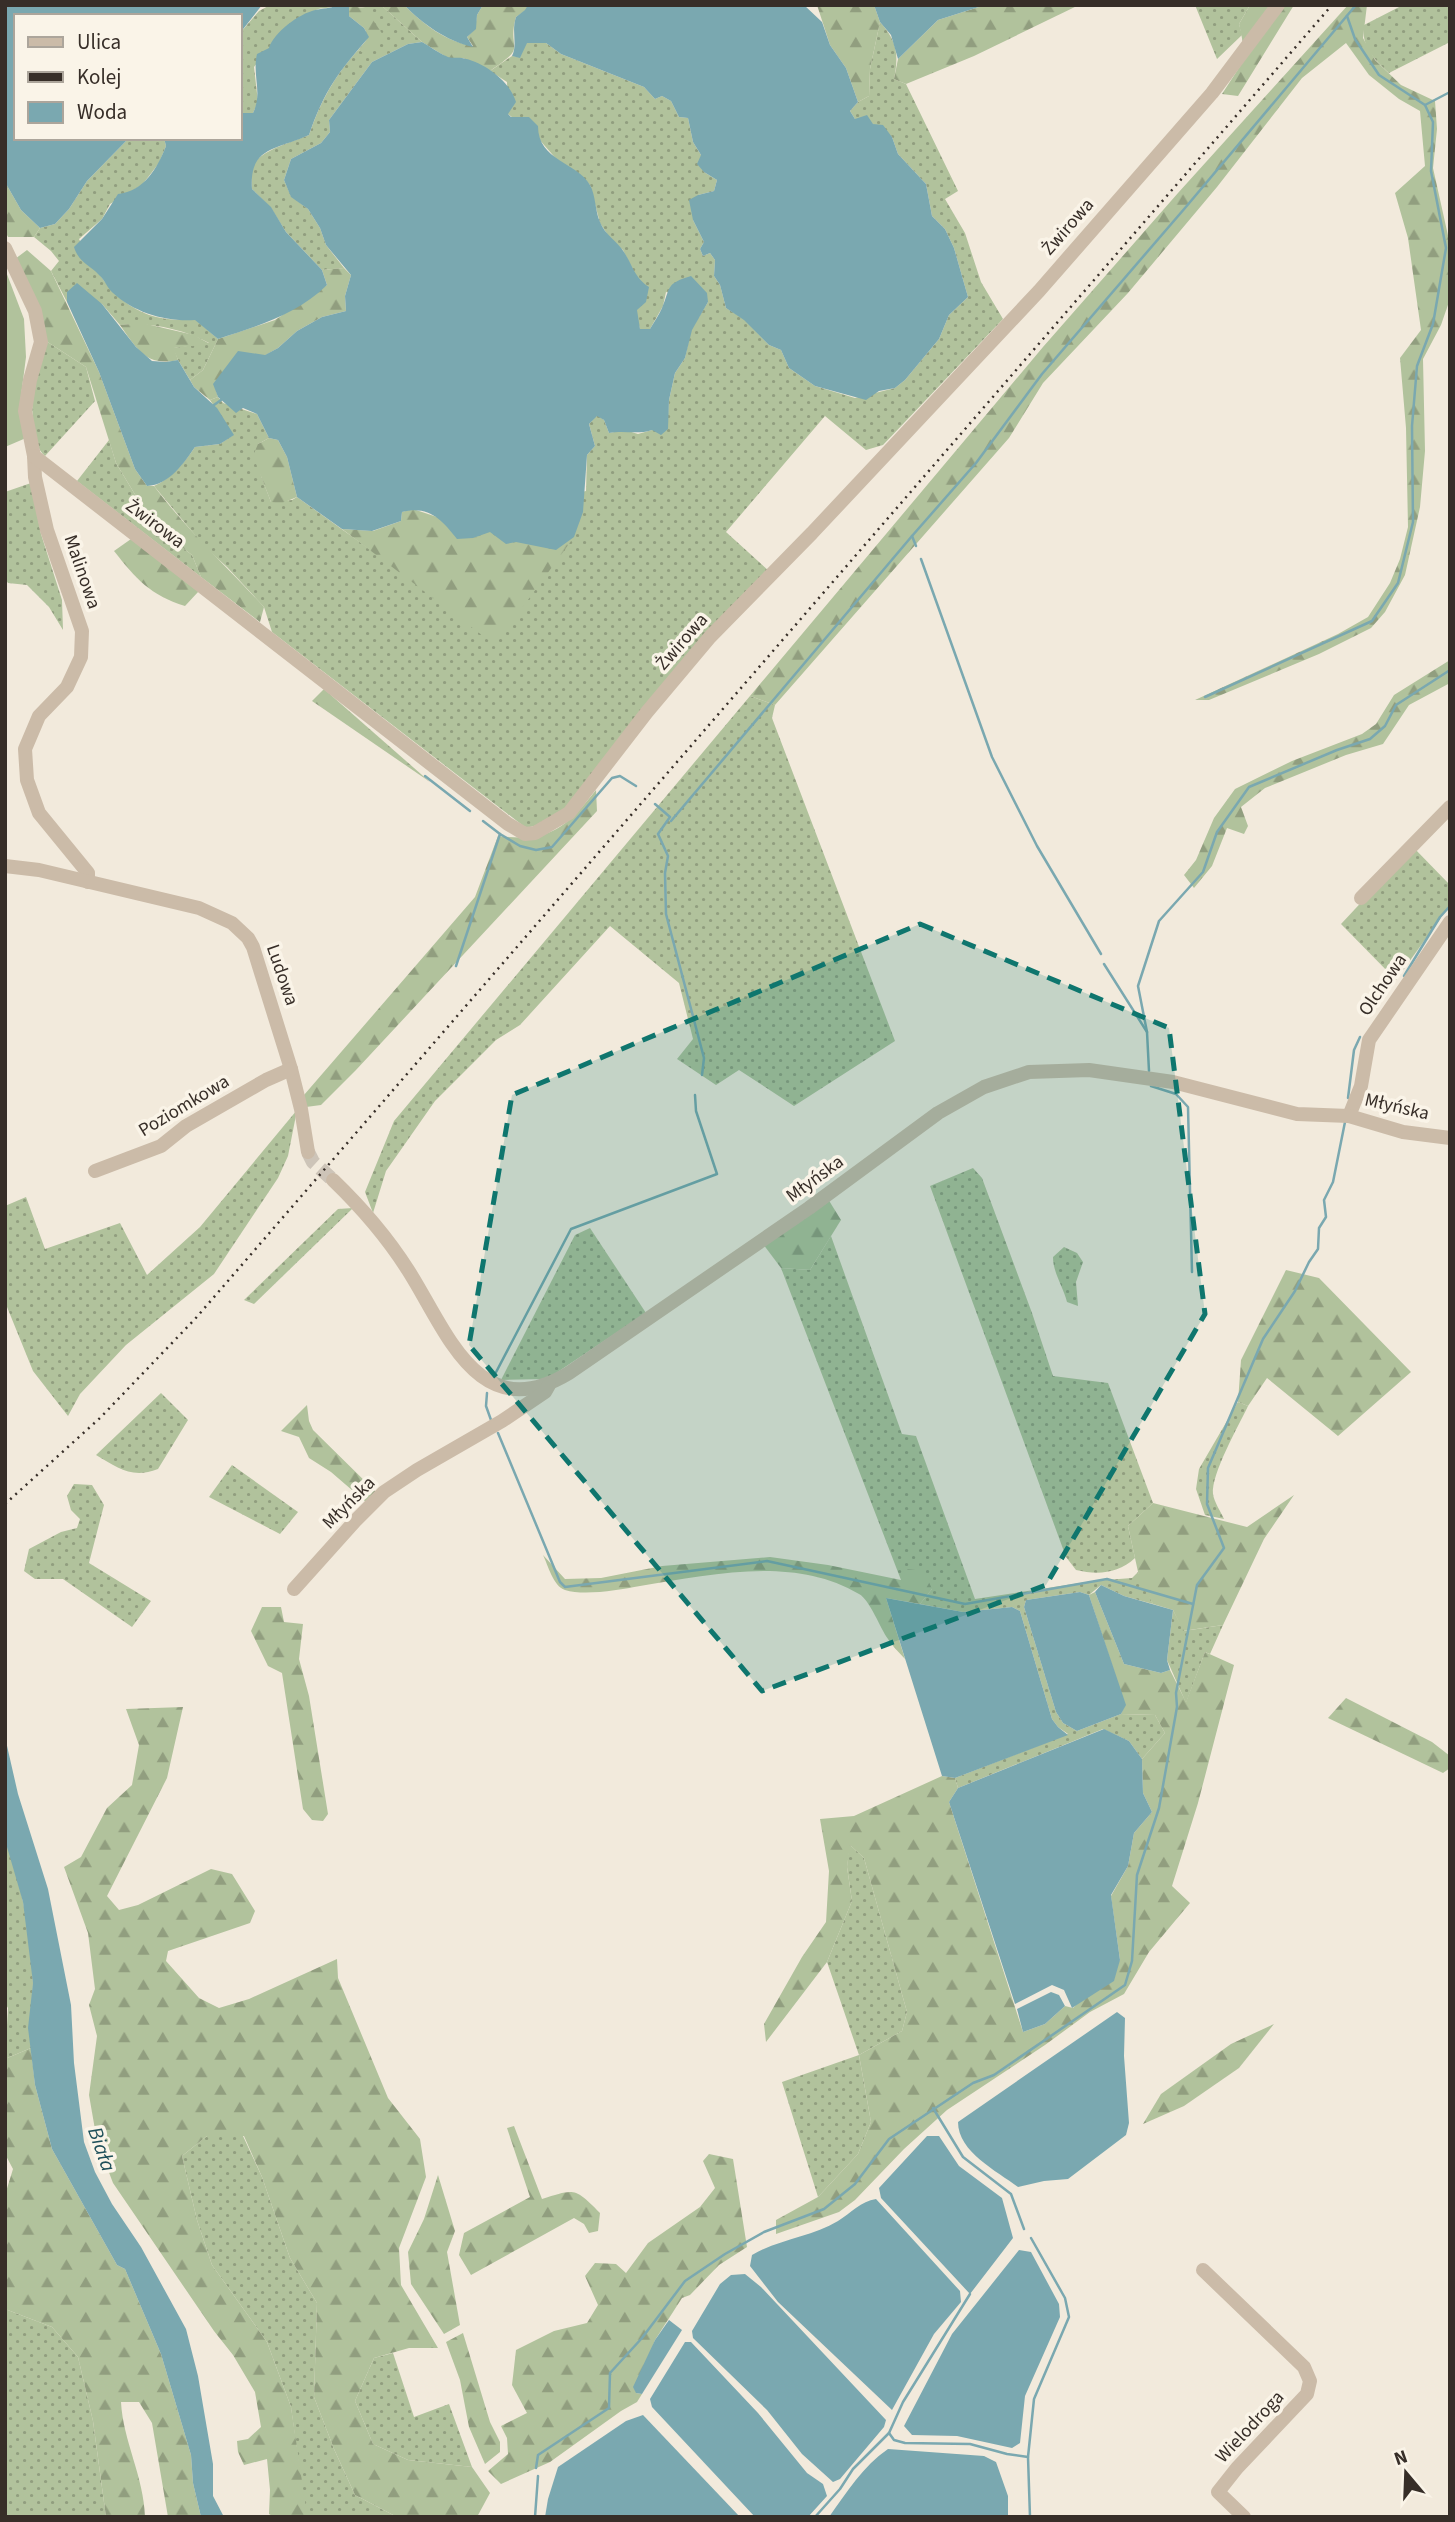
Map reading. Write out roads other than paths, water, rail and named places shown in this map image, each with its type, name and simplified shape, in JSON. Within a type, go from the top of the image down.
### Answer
[{"type":"street","name":"Żwirowa","points":[[34,456],[508,824],[525,834],[535,833],[569,813],[647,712],[710,637],[813,533],[1039,291],[1212,93],[1278,5]]},
{"type":"street","name":"Malinowa","points":[[5,248],[35,311],[41,342],[30,380],[25,411],[34,456],[35,477],[47,530],[82,631],[81,657],[67,687],[39,716],[25,749],[27,780],[38,813],[88,873],[88,882]]},
{"type":"street","points":[[1361,898],[1450,807]]},
{"type":"street","name":"Ludowa","points":[[5,866],[39,870],[210,912],[241,930],[253,947],[262,971],[291,1069],[308,1152]]},
{"type":"street","name":"Olchowa","points":[[1349,1116],[1361,1086],[1369,1040],[1450,922]]},
{"type":"street","name":"Poziomkowa","points":[[95,1171],[161,1146],[186,1126],[266,1080],[291,1069]]},
{"type":"street","name":"Młyńska","points":[[294,1589],[384,1492],[417,1469],[502,1421],[545,1392],[550,1383],[569,1373],[746,1252],[938,1113],[984,1087],[1029,1072],[1089,1070],[1173,1082],[1297,1114],[1349,1116],[1403,1132],[1450,1138]]},
{"type":"street","points":[[332,1180],[396,1251],[459,1354],[479,1376],[505,1388],[523,1389],[550,1383]]},
{"type":"street","name":"Wielodroga","points":[[1203,2270],[1304,2367],[1310,2381],[1307,2394],[1217,2492],[1244,2517]]},
{"type":"water","points":[[5,5],[262,5],[242,30],[242,14],[14,14],[14,140],[127,140],[87,181],[69,209],[55,224],[40,228],[21,210],[5,182]]},
{"type":"water","points":[[349,5],[349,16],[364,28],[369,37],[333,82],[309,135],[267,151],[255,165],[252,175],[252,189],[271,207],[286,232],[322,270],[327,285],[289,312],[218,339],[195,320],[151,315],[122,300],[81,260],[74,247],[102,219],[118,194],[135,188],[148,178],[166,146],[164,140],[242,140],[242,113],[253,113],[256,106],[257,54],[269,48],[276,36],[295,20],[309,12]]},
{"type":"water","points":[[404,5],[483,5],[477,15],[476,29],[467,37],[473,47],[453,41],[436,31]]},
{"type":"water","points":[[528,5],[804,5],[822,22],[830,45],[846,68],[858,102],[850,111],[855,119],[867,115],[873,124],[883,125],[892,137],[898,154],[926,184],[932,216],[945,229],[954,248],[968,297],[949,315],[939,339],[905,380],[895,388],[879,391],[866,400],[815,386],[789,368],[781,350],[769,345],[744,320],[726,308],[720,285],[714,276],[715,260],[710,253],[703,256],[700,249],[704,242],[693,220],[689,200],[714,191],[717,180],[697,164],[701,155],[693,142],[688,118],[679,117],[671,101],[662,96],[655,99],[644,87],[561,54],[546,43],[527,43],[520,58],[512,56],[516,17]]},
{"type":"water","points":[[874,5],[985,5],[938,20],[898,59],[891,35],[880,22]]},
{"type":"water","points":[[422,42],[448,57],[470,60],[495,74],[508,87],[516,102],[508,114],[511,117],[529,117],[538,126],[544,147],[584,177],[590,185],[602,227],[618,244],[637,275],[649,287],[646,302],[637,310],[640,329],[650,329],[661,311],[670,287],[677,281],[691,276],[707,293],[708,302],[692,330],[685,358],[675,373],[669,400],[668,429],[661,435],[652,430],[609,433],[604,420],[597,416],[589,424],[595,446],[587,455],[583,512],[574,537],[556,550],[516,542],[506,544],[490,532],[473,538],[457,539],[434,516],[412,510],[402,512],[401,521],[372,531],[342,529],[297,497],[287,457],[278,440],[269,438],[257,414],[243,408],[236,413],[218,397],[213,384],[238,351],[265,355],[278,348],[297,331],[322,317],[346,311],[345,296],[351,275],[326,245],[320,228],[308,209],[291,197],[284,180],[291,159],[321,143],[330,132],[329,120],[372,62],[408,44]]},
{"type":"water","points":[[77,283],[102,304],[136,347],[152,361],[178,360],[194,387],[217,408],[234,435],[220,444],[195,447],[169,477],[155,485],[147,486],[135,469],[99,372],[67,302],[67,292]]},
{"type":"water","points":[[1101,1585],[1124,1596],[1173,1610],[1167,1660],[1170,1670],[1161,1673],[1124,1664],[1095,1592]]},
{"type":"water","points":[[1080,1592],[1089,1595],[1126,1705],[1121,1714],[1077,1731],[1063,1723],[1056,1712],[1024,1607],[1026,1600]]},
{"type":"water","points":[[886,1598],[963,1612],[1012,1607],[1020,1611],[1052,1719],[1068,1735],[955,1778],[942,1776]]},
{"type":"water","points":[[1104,1729],[1129,1741],[1142,1759],[1143,1793],[1152,1812],[1134,1833],[1128,1866],[1111,1895],[1120,1960],[1114,1981],[1072,2008],[1064,1990],[1052,1985],[1015,2004],[949,1802],[958,1788]]},
{"type":"water","points":[[5,1737],[18,1794],[48,1889],[71,2005],[74,2063],[84,2142],[95,2172],[112,2204],[141,2247],[186,2329],[198,2376],[213,2464],[213,2496],[224,2517],[201,2517],[193,2483],[191,2455],[161,2354],[125,2269],[117,2265],[52,2149],[35,2085],[28,2028],[33,1983],[23,1902],[5,1840]]},
{"type":"water","points":[[1051,1992],[1059,1995],[1065,2006],[1045,2024],[1023,2032],[1017,2009]]},
{"type":"water","points":[[1117,2012],[1125,2018],[1124,2056],[1129,2123],[1126,2135],[1068,2179],[1018,2187],[971,2152],[964,2143],[958,2122]]},
{"type":"water","points":[[927,2136],[939,2136],[959,2166],[1002,2198],[1013,2238],[970,2294],[881,2198],[879,2188]]},
{"type":"water","points":[[876,2199],[960,2291],[961,2302],[934,2334],[892,2410],[778,2302],[750,2266],[752,2255],[828,2226],[861,2205]]},
{"type":"water","points":[[1019,2250],[1031,2252],[1059,2304],[1060,2317],[1025,2396],[1020,2443],[1012,2448],[957,2436],[912,2435],[904,2426],[952,2334]]},
{"type":"water","points":[[745,2274],[761,2287],[886,2420],[884,2427],[840,2479],[833,2482],[802,2454],[767,2410],[693,2338],[692,2331],[720,2284],[731,2275]]},
{"type":"water","points":[[669,2320],[682,2330],[642,2394],[636,2393],[633,2387],[655,2340]]},
{"type":"water","points":[[685,2342],[691,2342],[758,2413],[807,2473],[823,2484],[827,2496],[808,2517],[755,2517],[652,2407],[650,2399]]},
{"type":"water","points":[[643,2415],[740,2517],[545,2517],[558,2467],[626,2421]]},
{"type":"water","points":[[888,2449],[984,2456],[996,2462],[1008,2496],[1008,2517],[829,2517],[863,2471]]},
{"type":"waterway","points":[[671,821],[976,463],[1042,374],[1356,5]]},
{"type":"waterway","points":[[1205,697],[1372,621],[1398,583],[1413,522],[1412,426],[1417,366],[1433,324],[1446,248],[1431,171],[1433,122],[1425,105],[1379,75],[1355,39],[1347,16]]},
{"type":"waterway","points":[[1425,105],[1450,92]]},
{"type":"waterway","points":[[214,405],[221,400]]},
{"type":"waterway","points":[[912,536],[916,546]]},
{"type":"waterway","points":[[921,559],[992,757],[1037,846],[1101,954]]},
{"type":"waterway","points":[[1147,1032],[1138,986],[1159,921],[1203,872],[1217,832],[1249,787],[1370,739],[1385,726],[1396,705],[1450,670]]},
{"type":"waterway","points":[[425,776],[470,811]]},
{"type":"waterway","points":[[456,966],[500,834],[520,846],[536,850],[552,847],[612,778],[620,776],[636,786]]},
{"type":"waterway","points":[[655,804],[670,817],[658,834],[668,856],[665,873],[666,914],[704,1058],[702,1075]]},
{"type":"waterway","points":[[483,821],[500,834]]},
{"type":"waterway","points":[[1404,976],[1440,917],[1450,906]]},
{"type":"waterway","points":[[1104,964],[1147,1032],[1149,1071]]},
{"type":"waterway","points":[[1348,1098],[1354,1050],[1360,1037]]},
{"type":"waterway","points":[[1151,1086],[1176,1094],[1188,1107],[1192,1272]]},
{"type":"waterway","points":[[493,1378],[571,1229],[717,1174],[696,1111],[695,1095]]},
{"type":"waterway","points":[[536,2468],[538,2455],[609,2408],[610,2373],[642,2338],[685,2281],[764,2232],[824,2209],[855,2184],[889,2139],[973,2083],[994,2075],[1125,1985],[1132,1961],[1137,1875],[1159,1808],[1177,1707],[1176,1693],[1197,1585],[1224,1548],[1207,1504],[1208,1468],[1263,1339],[1295,1291],[1318,1249],[1319,1228],[1326,1217],[1324,1200],[1333,1182],[1345,1122]]},
{"type":"waterway","points":[[487,1393],[486,1406],[491,1420]]},
{"type":"waterway","points":[[498,1433],[560,1582],[565,1587],[767,1561],[965,1604],[1107,1579],[1193,1604]]},
{"type":"waterway","points":[[933,2108],[963,2157],[1011,2194],[1024,2229]]},
{"type":"waterway","points":[[1030,2517],[1028,2457],[1034,2399],[1069,2317],[1065,2298],[1031,2238]]},
{"type":"waterway","points":[[815,2517],[840,2489],[853,2469],[889,2433],[903,2402],[970,2294]]},
{"type":"waterway","points":[[889,2433],[894,2440],[905,2443],[970,2444],[1028,2457]]},
{"type":"waterway","points":[[535,2517],[538,2476]]},
{"type":"tunnel","points":[[308,1152],[313,1162],[333,1180]]},
{"type":"railway","points":[[5,1504],[100,1418],[195,1319],[1332,5]]},
{"type":"water label","name":"Biała","points":[[102,2149]]}]
